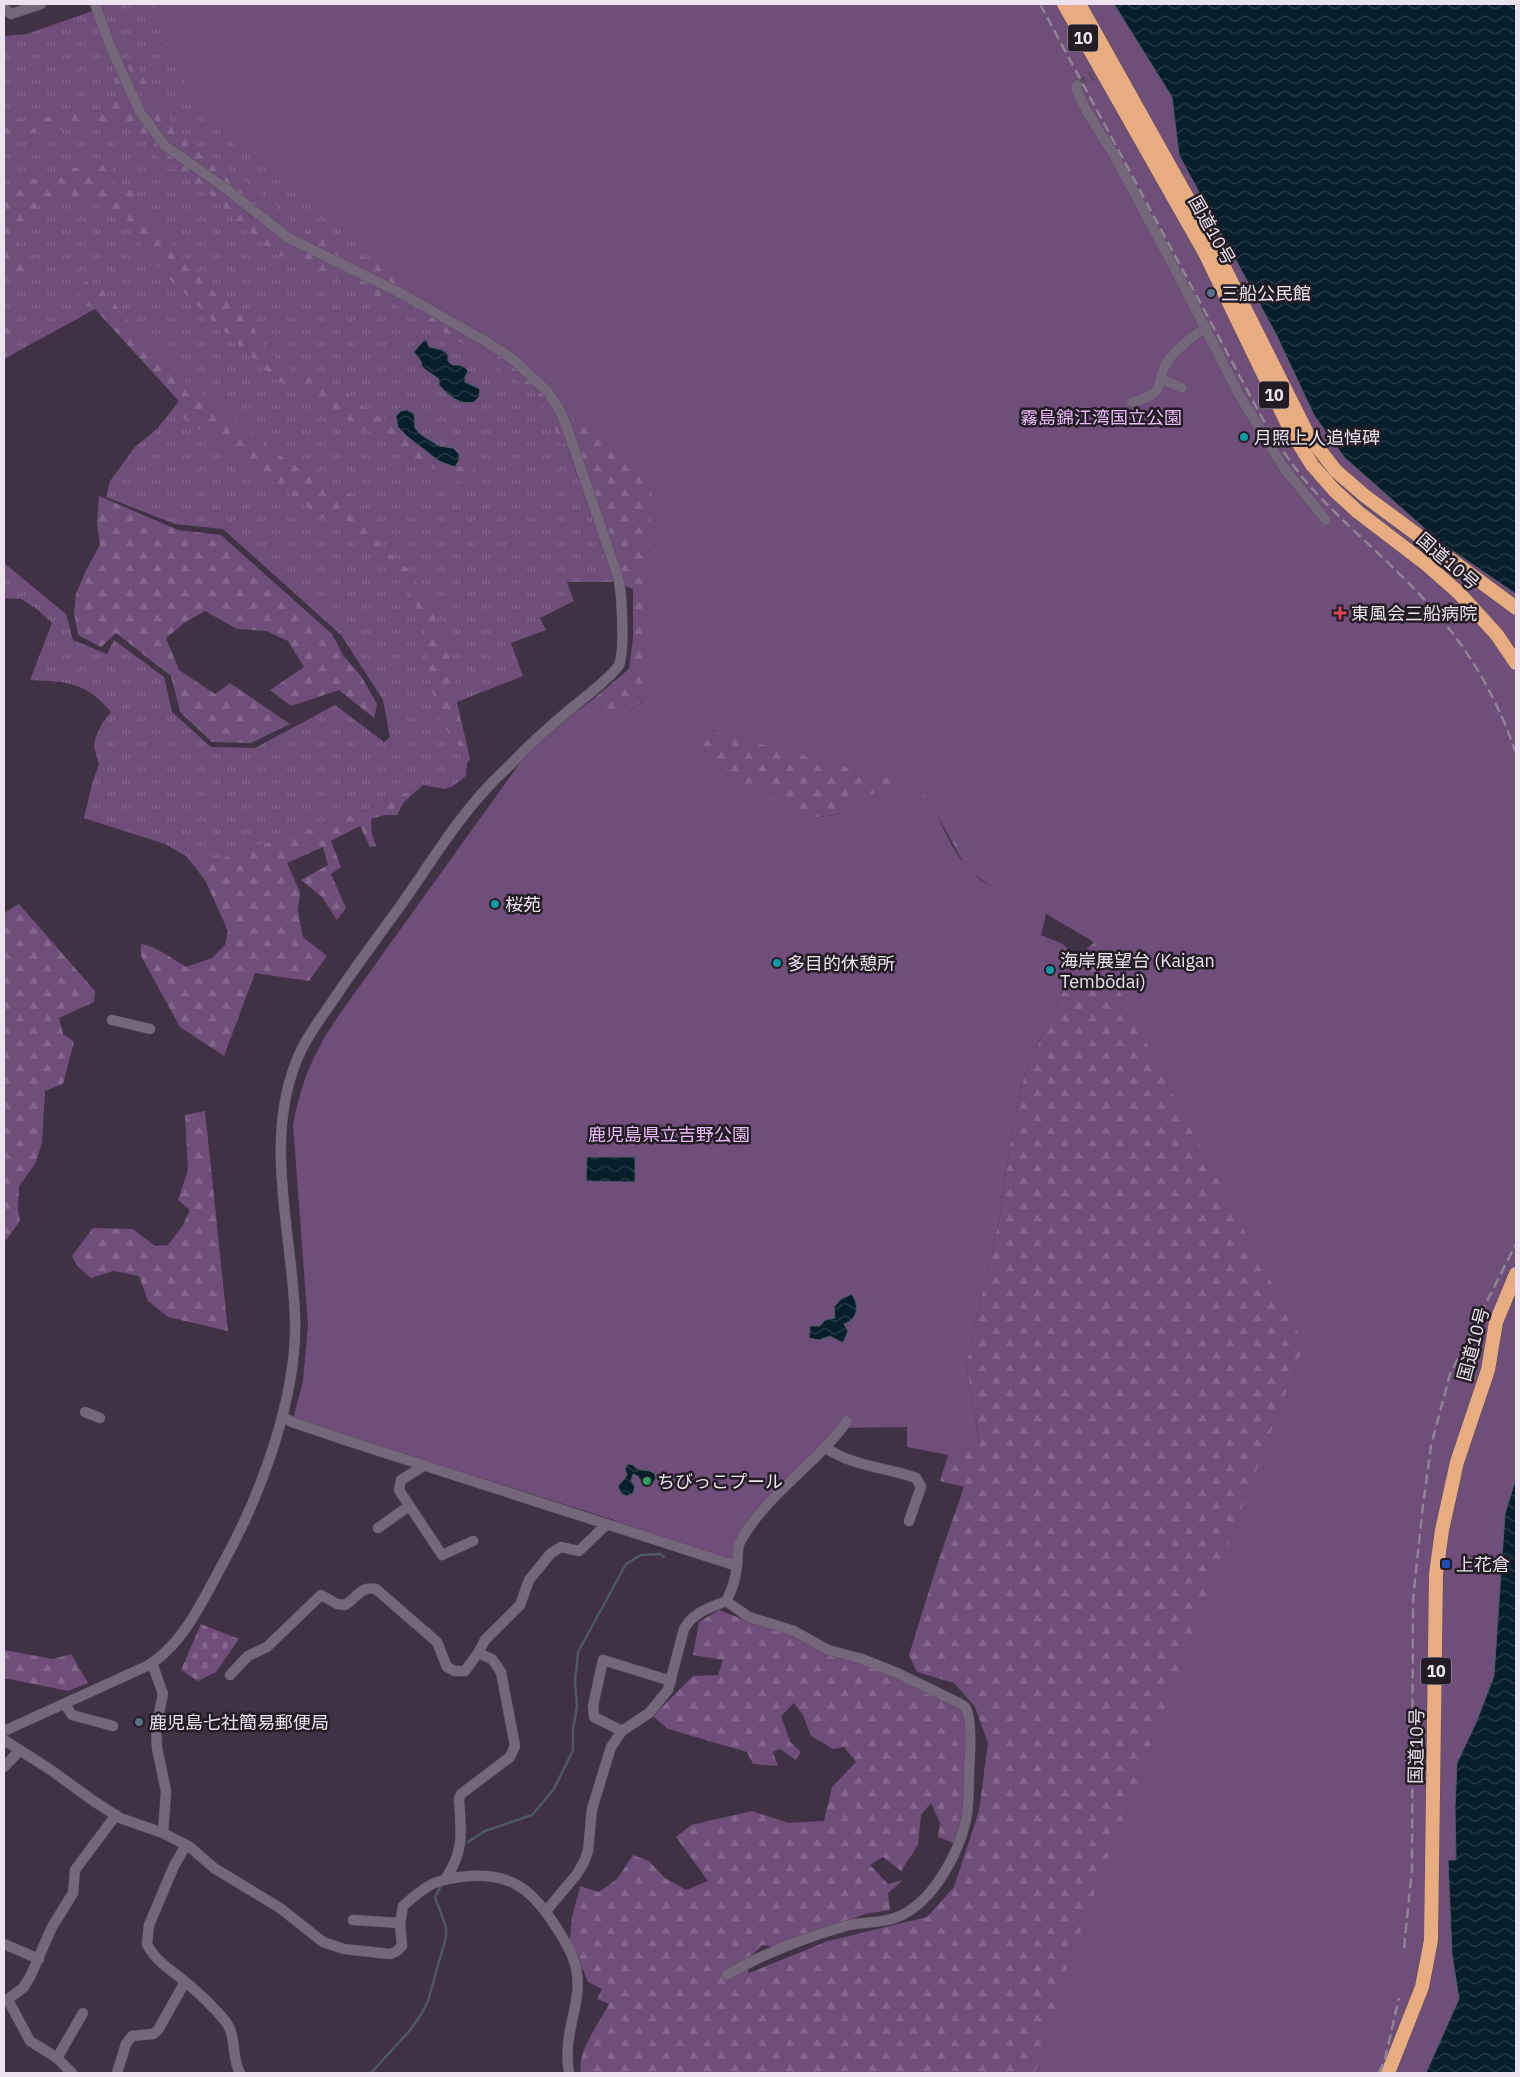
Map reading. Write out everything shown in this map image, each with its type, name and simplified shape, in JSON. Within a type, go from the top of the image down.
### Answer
[{"type":"highway","name":"国道10号","points":[[1064,4],[1205,253],[1290,429],[1312,465],[1334,490],[1358,512],[1426,564],[1459,593],[1485,621],[1516,663]]},
{"type":"highway","name":"国道10号","points":[[1079,4],[1103,71],[1207,233],[1308,435],[1336,471],[1365,496],[1516,608]]},
{"type":"highway","name":"国道10号","points":[[1388,2073],[1422,1987],[1431,1940],[1436,1574],[1442,1530],[1462,1444],[1488,1370],[1496,1322],[1516,1274]]},
{"type":"street","points":[[4,8],[11,14],[40,4]]},
{"type":"street","points":[[4,1731],[152,1663],[175,1643],[185,1629],[246,1519],[282,1416],[291,1374],[296,1318],[281,1165],[281,1126],[290,1079],[304,1042],[357,965],[484,790],[523,752],[596,689],[619,665],[621,651],[622,591],[566,425],[548,392],[515,361],[487,342],[402,294],[288,237],[224,187],[165,146],[140,112],[110,48],[95,4]]},
{"type":"street","points":[[1077,85],[1076,88],[1086,110],[1114,155],[1238,393],[1284,468],[1326,520]]},
{"type":"street","points":[[1132,402],[1150,397],[1156,392],[1170,358],[1192,337],[1205,328]]},
{"type":"street","points":[[1162,379],[1182,388]]},
{"type":"street","points":[[112,1020],[150,1029]]},
{"type":"street","points":[[85,1412],[100,1418]]},
{"type":"street","points":[[282,1416],[292,1422],[737,1566]]},
{"type":"street","points":[[546,1911],[577,1874],[584,1862],[588,1851],[592,1809],[607,1756],[622,1731],[649,1713],[668,1690],[684,1628],[688,1621],[698,1613],[726,1601],[735,1583],[738,1544],[760,1514],[826,1448],[847,1421]]},
{"type":"street","points":[[826,1448],[840,1458],[854,1463],[916,1478],[921,1487],[909,1521]]},
{"type":"street","points":[[424,1465],[401,1480],[399,1490],[409,1506],[442,1555],[473,1541]]},
{"type":"street","points":[[378,1528],[409,1506]]},
{"type":"street","points":[[230,1675],[248,1656],[267,1647],[321,1595],[337,1604],[345,1605],[363,1589],[369,1587],[376,1588],[437,1642],[446,1667],[455,1671],[465,1671],[478,1654],[484,1640],[520,1605],[529,1580],[551,1553],[561,1546],[579,1551],[607,1524]]},
{"type":"street","points":[[726,1601],[749,1618],[794,1631],[828,1650],[862,1659],[959,1703],[968,1714],[970,1748],[966,1821],[952,1857],[939,1881],[923,1901],[900,1916],[847,1926],[744,1964],[728,1975]]},
{"type":"street","points":[[446,1878],[455,1864],[459,1853],[461,1838],[459,1799],[461,1794],[510,1757],[515,1746],[499,1667],[492,1659],[478,1654]]},
{"type":"street","points":[[622,1731],[594,1717],[593,1706],[603,1660],[671,1682]]},
{"type":"street","points":[[152,1663],[163,1694],[156,1728],[157,1748],[166,1791],[163,1833]]},
{"type":"street","points":[[65,1704],[72,1715],[113,1726]]},
{"type":"street","points":[[4,1740],[116,1815],[163,1833],[186,1845],[214,1868],[280,1908],[317,1938],[331,1946],[363,1952],[390,1954],[397,1951],[402,1946],[400,1923],[403,1906],[432,1883],[446,1878],[484,1875],[509,1880],[522,1887],[546,1911],[564,1939],[576,1967],[579,1990],[570,2033],[569,2073]]},
{"type":"street","points":[[4,1767],[20,1750]]},
{"type":"street","points":[[72,2073],[57,2058],[30,2041],[6,2001],[23,1988],[30,1977],[52,1928],[73,1893],[75,1870],[116,1815]]},
{"type":"street","points":[[186,1845],[174,1866],[149,1925],[146,1936],[147,1944],[150,1950],[212,2006],[231,2030],[234,2054],[240,2073]]},
{"type":"street","points":[[353,1920],[400,1923]]},
{"type":"street","points":[[4,1944],[39,1959]]},
{"type":"street","points":[[117,2073],[126,2044],[132,2036],[152,2034],[158,2030],[185,1982]]},
{"type":"street","points":[[57,2058],[83,2013]]},
{"type":"green space","points":[[100,4],[298,4],[589,400],[575,433],[566,445],[616,582],[567,582],[574,601],[540,618],[546,630],[511,643],[523,676],[457,702],[470,759],[467,763],[466,776],[453,786],[444,789],[423,785],[361,812],[324,824],[326,831],[319,833],[315,827],[195,867],[186,856],[165,844],[84,818],[99,764],[94,747],[95,739],[103,722],[111,712],[93,694],[75,685],[55,681],[30,680],[52,623],[38,610],[21,599],[4,598],[4,563],[66,614],[73,640],[107,654],[114,640],[164,677],[172,712],[211,747],[255,748],[335,705],[384,742],[390,737],[383,700],[341,635],[223,529],[175,524],[106,497],[110,481],[135,447],[157,429],[179,401],[95,309],[4,359],[4,36],[27,34],[101,8]]},
{"type":"green space","name":"霧島錦江湾国立公園","points":[[152,4],[1516,4],[1516,2073],[1035,2073],[1068,1964],[1304,1345],[1094,942],[1046,914],[1041,935],[1063,944],[1075,957],[1056,1009],[1048,1022],[1024,1077],[1011,1137],[1000,1215],[966,1365],[980,1445],[948,1455],[907,1447],[907,1427],[839,1428],[761,1509],[734,1560],[635,1530],[614,1520],[293,1419],[303,1381],[308,1325],[293,1125],[304,1081],[322,1041],[339,1015],[522,760],[556,726],[592,700],[614,724],[644,700],[652,480],[196,112]],"holes":[[[712,731],[920,787],[932,805],[917,789],[898,787],[879,791],[856,800],[839,814],[813,818],[805,817],[779,795],[737,783],[707,757],[701,742]],[[938,816],[977,874],[1006,891],[982,881],[972,873],[949,840]]]},
{"type":"green space","points":[[140,47],[139,67],[152,96],[185,135],[273,202],[295,226],[404,275],[582,403],[574,422],[561,398],[394,285],[349,261],[290,235],[167,142],[125,62]]},
{"type":"green space","points":[[120,77],[153,136],[260,220],[487,347],[532,382],[553,405],[568,438],[562,447],[548,414],[533,391],[451,336],[394,304],[315,268],[278,255],[249,233],[213,197],[156,155],[146,141],[125,121],[25,134],[4,134],[4,117],[33,121],[45,119],[73,106],[94,113],[118,99],[114,78]]},
{"type":"green space","points":[[108,159],[114,166],[109,175],[117,189],[133,191],[137,209],[152,221],[193,269],[244,310],[266,350],[294,373],[325,378],[372,413],[398,427],[439,461],[455,467],[474,466],[468,475],[461,481],[454,483],[428,464],[418,462],[385,436],[364,430],[329,406],[279,381],[252,358],[164,274],[143,248],[123,213],[86,201],[47,197],[18,229],[19,251],[42,263],[28,280],[10,281],[4,277],[4,187]]},
{"type":"green space","points":[[85,281],[105,292],[146,341],[187,382],[225,410],[273,451],[325,485],[358,497],[365,523],[388,552],[410,571],[435,616],[450,656],[456,702],[470,759],[440,722],[431,687],[424,629],[406,581],[333,525],[182,417],[179,401],[95,309],[81,304],[75,286]]},
{"type":"green space","points":[[9,322],[32,328],[4,356],[4,324]]},
{"type":"green space","points":[[583,412],[1516,797],[1368,2073],[581,2073],[580,2065],[585,2047],[609,2004],[597,1999],[602,1989],[588,1982],[570,1939],[572,1917],[580,1886],[599,1892],[617,1879],[633,1855],[649,1861],[665,1878],[686,1890],[708,1881],[676,1837],[691,1825],[752,1811],[789,1823],[824,1821],[832,1787],[856,1762],[844,1747],[833,1749],[811,1736],[803,1715],[794,1703],[781,1716],[790,1742],[801,1752],[796,1760],[780,1749],[773,1752],[778,1766],[753,1764],[747,1752],[668,1729],[653,1716],[693,1676],[718,1675],[723,1660],[693,1655],[699,1622],[719,1610],[755,1624],[793,1633],[898,1671],[967,1713],[965,1821],[953,1843],[938,1837],[940,1823],[931,1803],[921,1815],[918,1845],[901,1871],[883,1857],[870,1865],[888,1884],[903,1880],[888,1893],[890,1910],[865,1914],[780,1948],[763,1945],[745,1962],[749,1973],[828,1941],[927,1917],[954,1887],[979,1811],[988,1743],[975,1707],[954,1683],[917,1672],[909,1655],[964,1487],[940,1481],[948,1455],[980,1444],[966,1365],[1000,1215],[1011,1137],[1024,1077],[1048,1022],[1056,1009],[1075,957],[1094,943],[1076,927],[1009,892],[993,888],[967,869],[935,811],[856,800],[839,814],[813,818],[805,817],[779,795],[737,783],[707,757],[701,743],[652,693],[614,724],[592,700],[629,669],[633,638],[633,589],[616,582],[566,445],[575,433]]},
{"type":"green space","points":[[99,496],[178,530],[221,535],[332,634],[343,655],[361,676],[377,704],[374,718],[339,690],[291,706],[270,690],[304,667],[288,641],[266,631],[237,629],[205,611],[184,623],[166,638],[179,670],[215,694],[230,683],[290,724],[251,743],[212,742],[180,712],[171,676],[116,633],[101,647],[78,635],[74,612],[76,594],[86,570],[100,545],[97,522]]},
{"type":"green space","points":[[423,785],[404,802],[397,815],[385,815],[371,819],[372,834],[376,846],[370,847],[360,826],[331,841],[341,867],[331,874],[346,908],[337,920],[322,897],[301,880],[328,865],[323,847],[287,863],[300,892],[298,911],[303,937],[327,956],[309,981],[255,973],[224,1056],[180,1027],[141,956],[141,944],[159,950],[186,967],[212,958],[225,945],[228,931],[206,882],[195,867],[315,827],[319,833],[325,831],[324,824],[361,812]]},
{"type":"green space","points":[[19,904],[95,991],[94,1002],[59,1018],[63,1034],[74,1042],[63,1084],[45,1091],[42,1143],[35,1164],[19,1186],[18,1211],[20,1221],[4,1243],[4,913]]},
{"type":"green space","points":[[205,1111],[228,1331],[168,1317],[148,1301],[139,1276],[114,1271],[91,1278],[77,1266],[72,1256],[93,1228],[133,1229],[155,1246],[168,1245],[183,1225],[190,1210],[178,1200],[188,1170],[185,1115]]},
{"type":"green space","points":[[201,1624],[239,1639],[216,1672],[198,1681],[181,1670]]},
{"type":"green space","points":[[4,1650],[53,1659],[71,1654],[88,1683],[68,1691],[4,1678]]},
{"type":"water","points":[[1114,4],[1516,4],[1516,594],[1440,542],[1344,457],[1314,415],[1276,334],[1179,155],[1172,97]]},
{"type":"water","points":[[424,340],[427,341],[429,347],[442,350],[448,354],[448,361],[452,365],[462,366],[468,371],[465,382],[480,389],[479,397],[474,402],[468,403],[455,399],[439,385],[439,379],[422,367],[421,361],[414,352]]},
{"type":"water","points":[[407,410],[414,414],[415,428],[420,434],[439,446],[453,448],[459,454],[459,460],[455,467],[439,461],[398,427],[396,416],[401,411]]},
{"type":"water","points":[[587,1157],[635,1157],[635,1182],[586,1181]]},
{"type":"water","points":[[852,1294],[856,1303],[856,1311],[853,1318],[844,1324],[848,1331],[843,1343],[830,1336],[819,1340],[809,1338],[810,1326],[820,1326],[825,1320],[835,1318],[834,1307],[841,1299]]},
{"type":"water","name":"ちびっこプール","points":[[628,1464],[654,1473],[656,1478],[652,1484],[647,1484],[633,1474],[631,1481],[635,1487],[633,1493],[627,1496],[622,1494],[618,1487],[627,1475],[625,1469]]},
{"type":"water","points":[[1516,1478],[1516,2073],[1426,2073],[1459,1999],[1452,1954],[1448,1860],[1456,1860],[1455,1808],[1457,1763],[1476,1723],[1494,1676],[1505,1514]]},
{"type":"waterway","points":[[468,1842],[485,1831],[532,1815],[554,1789],[573,1750],[573,1729],[577,1707],[575,1682],[578,1652],[626,1564],[641,1555],[660,1554],[664,1557]]},
{"type":"waterway","points":[[371,2073],[411,2029],[428,2001],[446,1937],[446,1927],[435,1897],[441,1886]]},
{"type":"tunnel","points":[[1077,85],[1093,76]]},
{"type":"railway","points":[[1040,4],[1268,429],[1292,464],[1312,488],[1417,592],[1444,622],[1469,657],[1491,694],[1516,753]]},
{"type":"railway","points":[[1404,1948],[1412,1869],[1413,1599],[1431,1446],[1450,1374],[1516,1244]]},
{"type":"railway","points":[[1379,2073],[1385,2059],[1399,1998]]},
{"type":"place","name":"三船公民館","points":[[1211,293]]},
{"type":"place","name":"月照上人追悼碑","points":[[1244,437]]},
{"type":"place","name":"東風会三船病院","points":[[1340,613]]},
{"type":"place","name":"桜苑","points":[[495,904]]},
{"type":"place","name":"多目的休憩所","points":[[777,963]]},
{"type":"place","name":"海岸展望台 (Kaigan Tembōdai)","points":[[1050,970]]},
{"type":"place","name":"ちびっこプール","points":[[647,1481]]},
{"type":"place","name":"上花倉","points":[[1446,1564]]},
{"type":"place","name":"鹿児島七社簡易郵便局","points":[[139,1722]]},
{"type":"park label","name":"鹿児島県立吉野公園","points":[[669,1134]]}]
